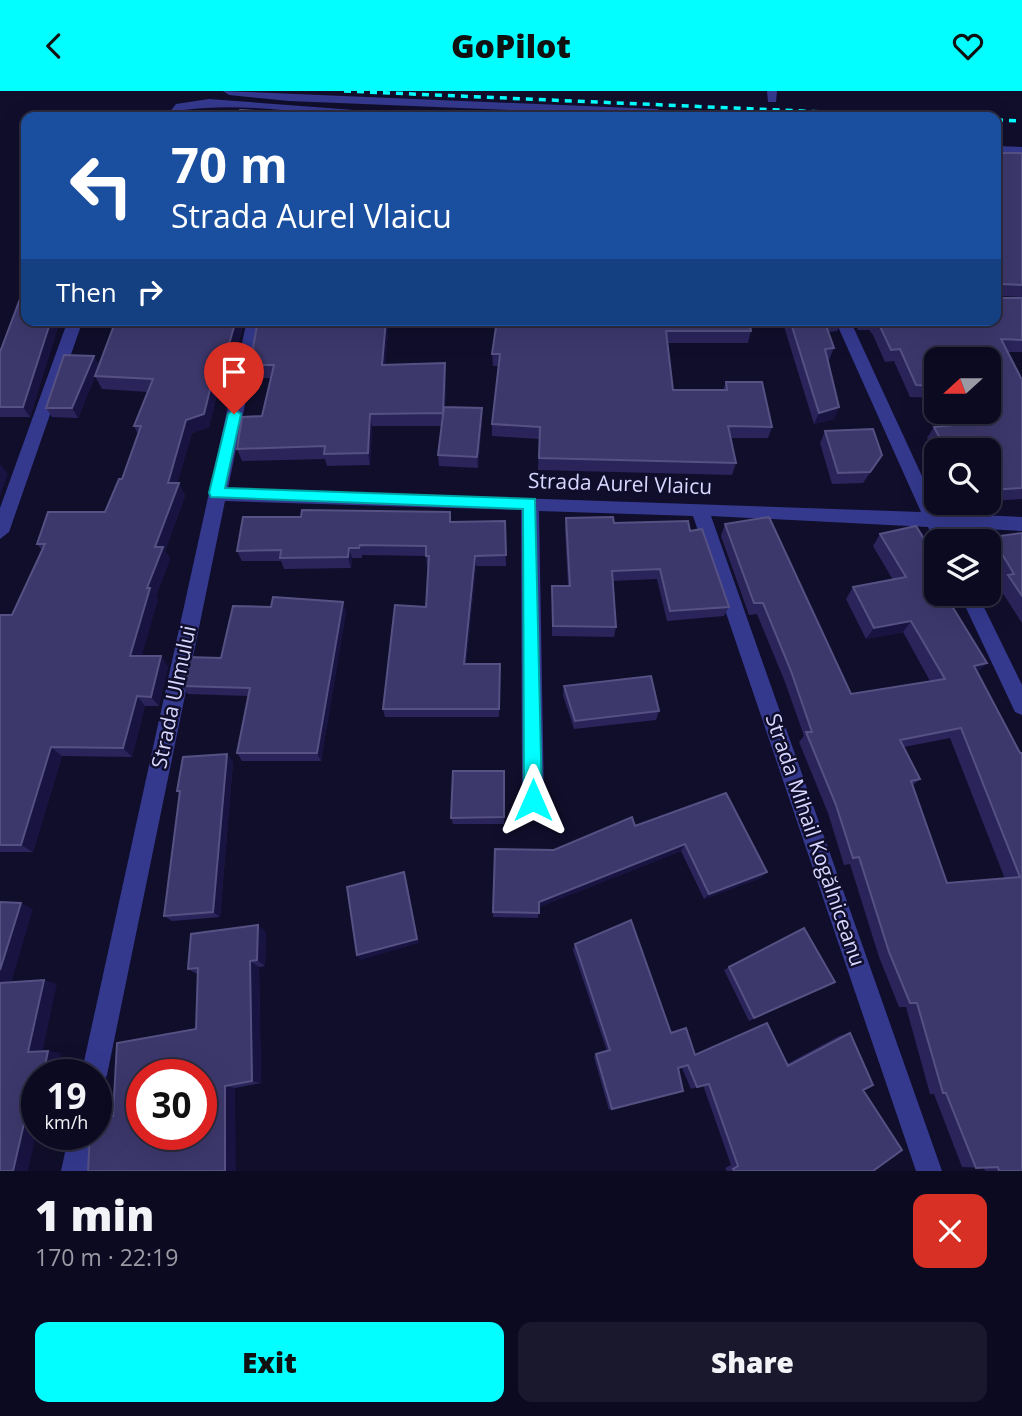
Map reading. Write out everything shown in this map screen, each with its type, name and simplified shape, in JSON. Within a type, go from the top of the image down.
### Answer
[{"type":"street","points":[[229,91],[289,97],[634,112]]},
{"type":"street","points":[[176,112],[180,107],[192,104],[274,112]]},
{"type":"street","points":[[1001,150],[1022,151]]},
{"type":"street","points":[[0,532],[74,326]]},
{"type":"street","name":"Strada Ulmului","points":[[97,1059],[254,326]]},
{"type":"street","points":[[845,326],[937,529]]},
{"type":"street","name":"Strada Aurel Vlaicu","points":[[216,493],[700,509],[1022,524]]},
{"type":"street","points":[[530,503],[533,800]]},
{"type":"street","name":"Strada Mihail Kogălniceanu","points":[[700,509],[929,1171]]},
{"type":"street","points":[[974,606],[1022,706]]},
{"type":"street","points":[[74,1171],[79,1150]]},
{"type":"building","points":[[240,110],[271,112],[239,112]]},
{"type":"building","points":[[1001,153],[1022,153],[1022,285],[1001,284]]},
{"type":"building","points":[[21,296],[21,326],[49,326],[23,407],[0,407],[0,352]]},
{"type":"building","points":[[1001,298],[1022,298],[1022,340],[1001,339],[1022,380],[1022,488],[1001,489],[1001,438],[940,438],[934,427],[1001,424],[1001,347],[924,347],[924,385],[916,385],[900,349],[891,350],[880,326],[1001,326]]},
{"type":"building","points":[[114,326],[234,326],[223,365],[216,365],[204,414],[186,420],[168,483],[179,483],[155,547],[163,547],[147,588],[150,588],[130,656],[161,656],[151,697],[137,696],[123,748],[51,747],[21,845],[0,845],[0,615],[12,615],[45,544],[37,544],[48,512],[105,512],[119,479],[122,479],[141,426],[134,426],[153,379],[95,376]]},
{"type":"building","points":[[257,326],[385,326],[382,365],[445,363],[443,413],[370,414],[368,453],[324,454],[325,446],[237,449],[242,417],[262,416],[274,365],[250,365]]},
{"type":"building","points":[[496,326],[750,326],[751,331],[666,331],[673,390],[727,390],[726,382],[762,382],[772,427],[728,426],[736,463],[539,458],[540,427],[492,424],[500,354],[492,354]]},
{"type":"building","points":[[792,326],[826,326],[834,348],[825,349],[839,407],[819,413]]},
{"type":"building","points":[[64,355],[94,356],[72,408],[46,408]]},
{"type":"building","points":[[444,407],[482,408],[477,457],[438,455]]},
{"type":"building","points":[[873,429],[882,455],[870,472],[838,473],[825,431]]},
{"type":"building","points":[[302,510],[450,512],[450,522],[505,521],[506,555],[475,556],[464,664],[500,664],[499,709],[383,709],[395,605],[426,607],[429,556],[426,556],[426,546],[360,545],[359,548],[349,548],[348,557],[280,558],[281,550],[237,551],[243,517],[301,517]]},
{"type":"building","points":[[613,517],[614,523],[688,521],[690,531],[702,529],[729,607],[670,611],[660,569],[612,571],[616,627],[553,626],[552,586],[570,586],[566,518]]},
{"type":"building","points":[[769,517],[851,694],[945,679],[911,621],[874,628],[853,587],[906,577],[880,534],[916,526],[924,539],[924,606],[952,606],[987,663],[974,666],[1022,753],[1022,1171],[999,1171],[998,1167],[976,1168],[946,1093],[943,1093],[917,1003],[910,1003],[889,952],[859,857],[853,858],[836,805],[806,732],[812,732],[791,671],[763,603],[754,603],[725,524]],"holes":[[[961,728],[1020,877],[947,883],[911,781],[920,779],[900,740]]]},
{"type":"building","points":[[1022,533],[1022,596],[1008,575],[1014,574],[1001,552],[1001,536]]},
{"type":"building","points":[[273,597],[343,602],[317,753],[237,753],[250,688],[182,686],[188,657],[221,658],[233,606],[271,607]]},
{"type":"building","points":[[651,676],[659,711],[575,721],[564,686]]},
{"type":"building","points":[[227,754],[213,912],[164,916],[183,757]]},
{"type":"building","points":[[453,771],[504,771],[504,817],[451,818]]},
{"type":"building","points":[[726,793],[767,872],[709,894],[685,844],[539,902],[539,913],[493,912],[495,849],[554,850],[632,817],[635,826]]},
{"type":"building","points":[[404,872],[417,939],[357,955],[347,887]]},
{"type":"building","points":[[0,902],[21,903],[0,970]]},
{"type":"building","points":[[631,920],[671,1033],[686,1028],[695,1055],[767,1023],[788,1066],[850,1033],[873,1085],[863,1090],[902,1150],[873,1171],[734,1171],[738,1166],[709,1084],[697,1087],[688,1065],[678,1068],[683,1091],[612,1109],[596,1054],[610,1050],[575,944]]},
{"type":"building","points":[[258,925],[257,960],[250,961],[252,1081],[225,1086],[225,1171],[88,1171],[89,1150],[112,1150],[117,1043],[196,1029],[198,968],[188,969],[191,934]]},
{"type":"building","points":[[804,928],[835,982],[754,1018],[729,967]]},
{"type":"building","points":[[44,980],[28,1052],[48,1051],[46,1059],[21,1059],[21,1137],[13,1171],[0,1171],[0,983]]},
{"type":"railway","points":[[344,91],[825,112]]},
{"type":"railway","points":[[1001,120],[1022,121]]},
{"type":"route","points":[[234,414],[216,493],[530,503],[533,800]]}]
